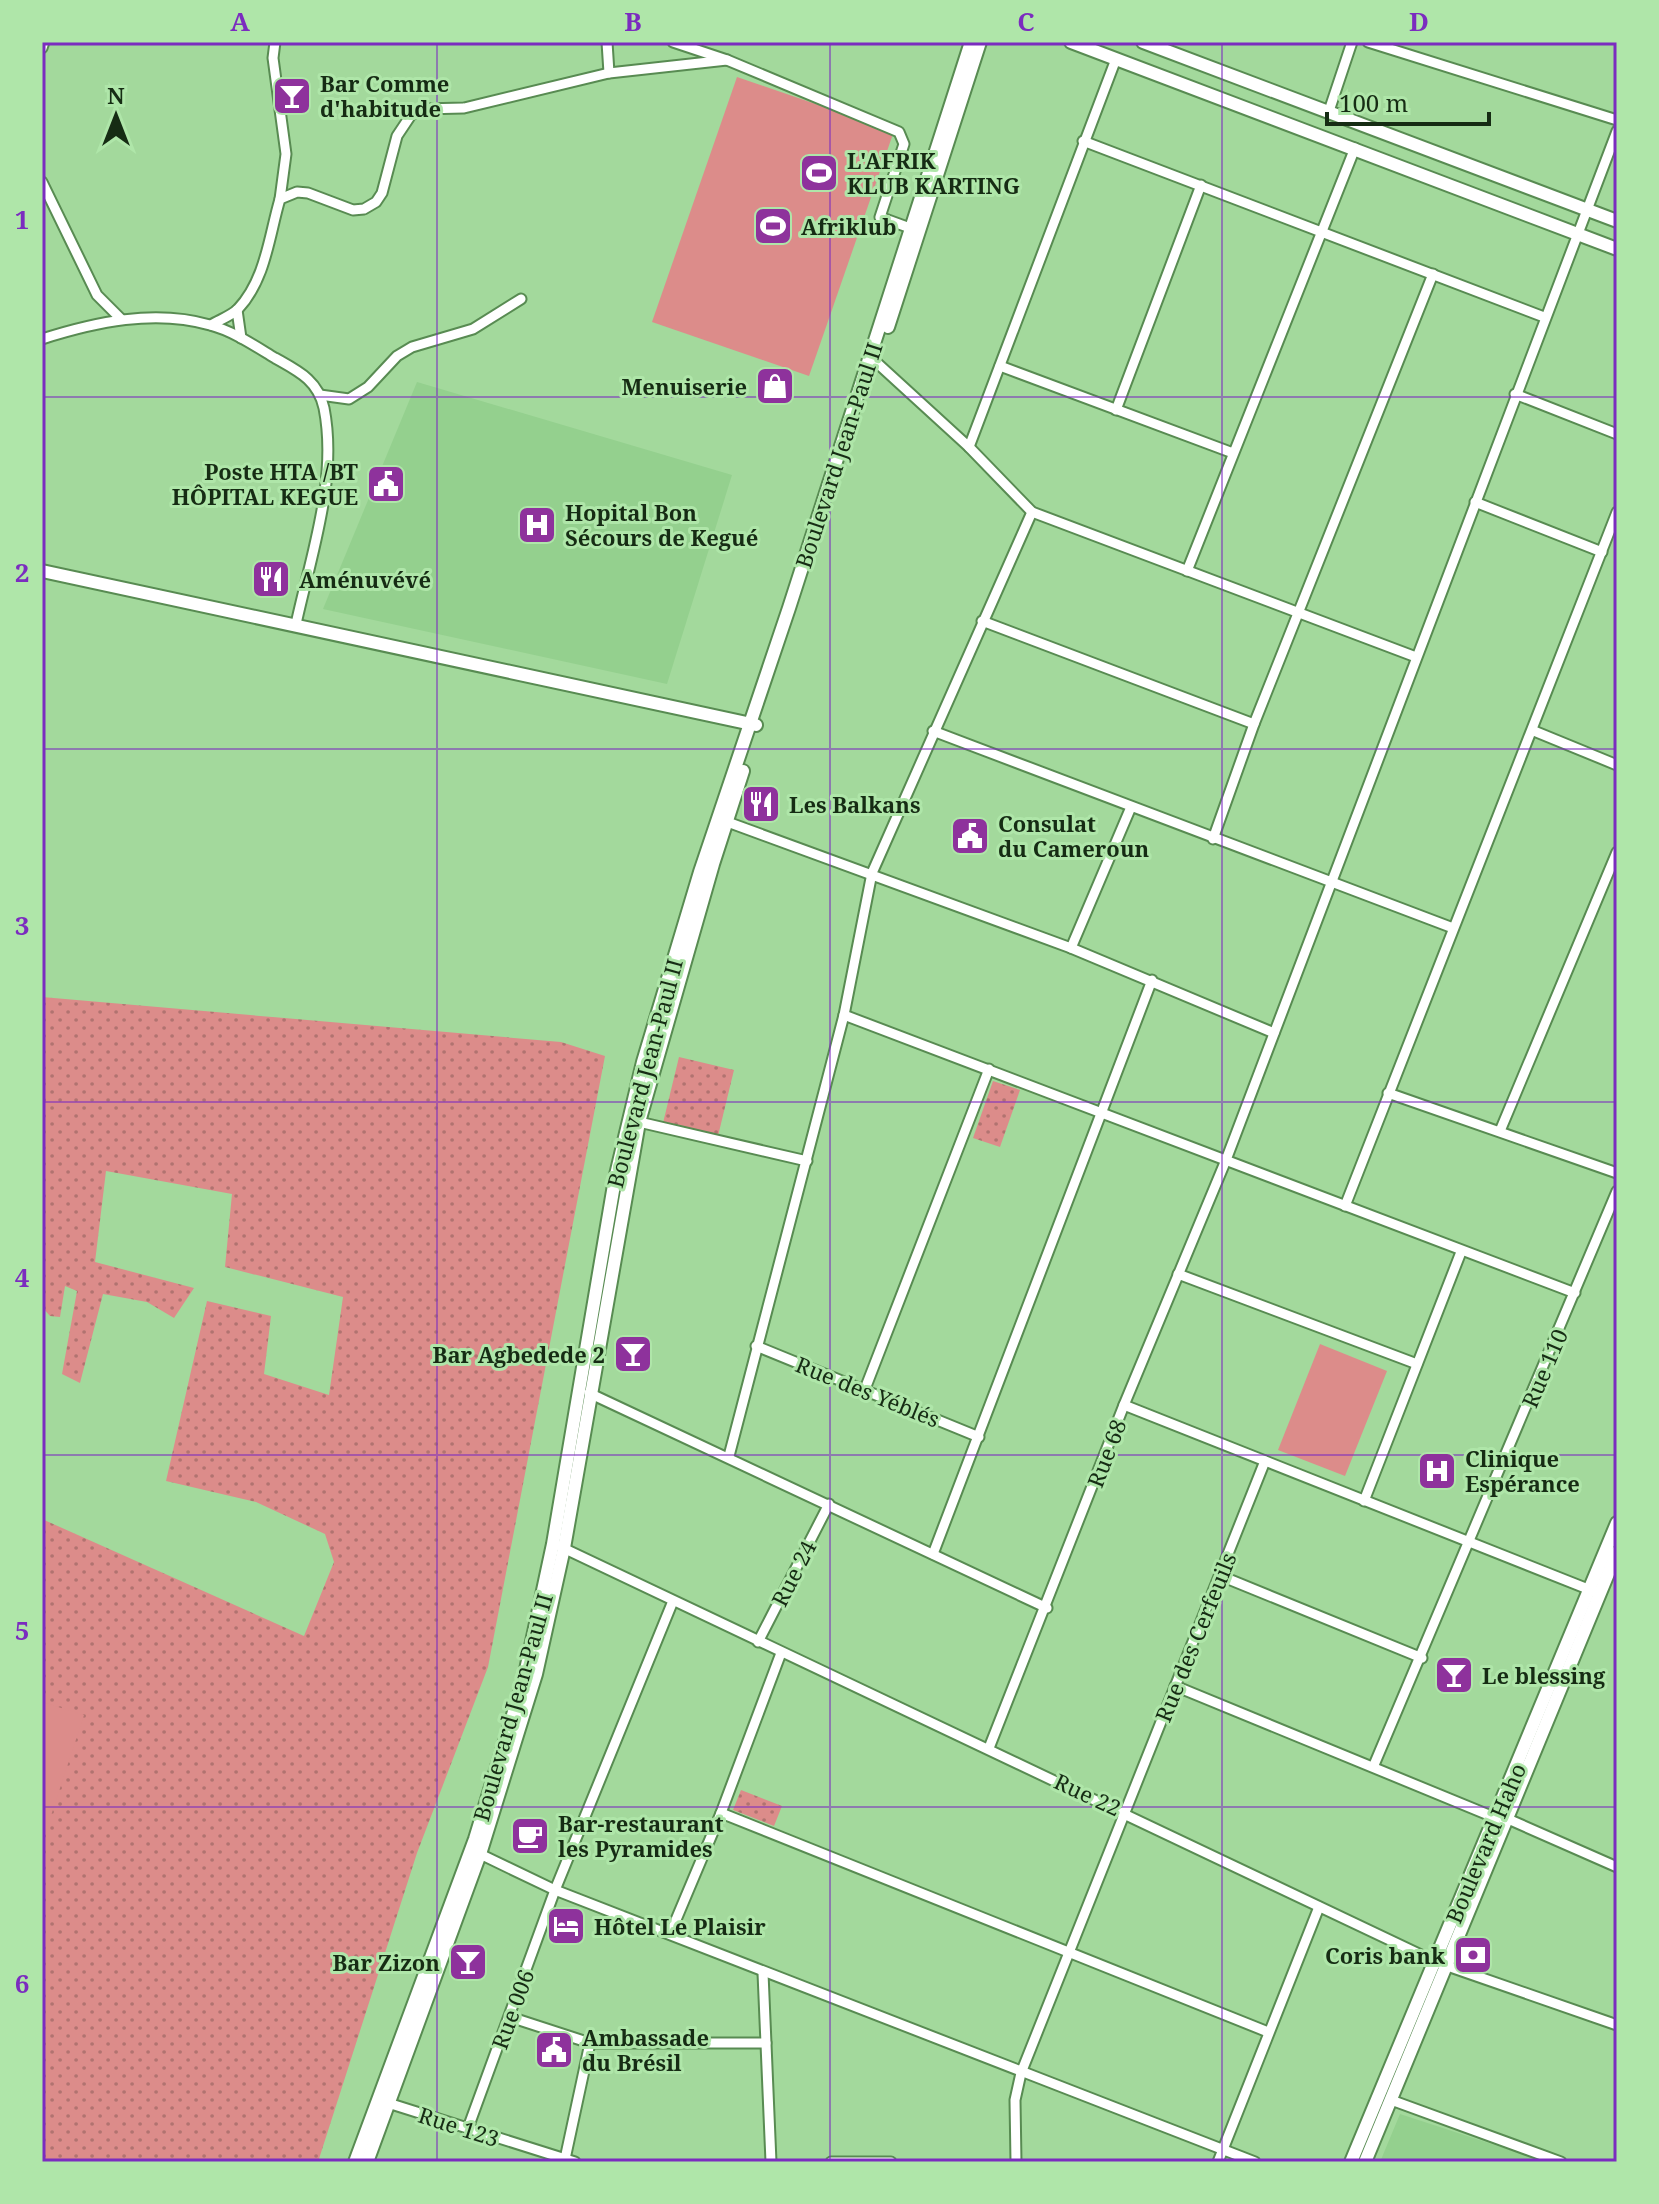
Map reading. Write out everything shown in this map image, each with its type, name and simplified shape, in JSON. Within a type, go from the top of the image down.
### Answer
[{"type":"main road","name":"Boulevard Jean-Paul II","points":[[754,726],[971,42]]},
{"type":"main road","name":"Boulevard Jean-Paul II","points":[[355,2162],[475,1839],[524,1679],[559,1546],[615,1179],[643,1062],[980,42]]},
{"type":"main road","points":[[1071,42],[1617,249]]},
{"type":"main road","points":[[1143,42],[1617,221]]},
{"type":"main road","points":[[42,571],[754,726]]},
{"type":"main road","name":"Boulevard Jean-Paul II","points":[[367,2162],[480,1854],[536,1674],[639,1122],[722,820]]},
{"type":"main road","name":"Boulevard Haho","points":[[1365,2162],[1594,1592],[1617,1523]]},
{"type":"main road","name":"Boulevard Haho","points":[[1594,1592],[1617,1552]]},
{"type":"main road","name":"Boulevard Haho","points":[[1351,2162],[1442,1965]]},
{"type":"street","points":[[42,48],[44,42]]},
{"type":"street","points":[[211,325],[237,310],[259,274],[271,243],[286,154],[273,58],[275,42]]},
{"type":"street","points":[[607,42],[609,73]]},
{"type":"street","points":[[673,42],[727,60],[899,132],[904,144],[880,217],[910,228]]},
{"type":"street","points":[[1329,111],[1352,42]]},
{"type":"street","points":[[1368,42],[1617,120]]},
{"type":"street","points":[[969,447],[1116,59]]},
{"type":"street","points":[[280,199],[297,192],[308,193],[353,210],[364,209],[382,193],[397,136],[411,115],[422,109],[464,108],[495,98],[609,73],[727,60]]},
{"type":"street","name":"Rue 68","points":[[989,1748],[1047,1608],[1124,1405],[1226,1160],[1617,131]]},
{"type":"street","points":[[1083,141],[1544,317]]},
{"type":"street","points":[[1187,571],[1355,148]]},
{"type":"street","points":[[42,182],[97,295],[121,319]]},
{"type":"street","points":[[1116,410],[1201,185]]},
{"type":"street","points":[[1213,839],[1254,724],[1433,274]]},
{"type":"street","points":[[320,395],[349,399],[368,387],[397,356],[412,347],[473,329],[521,299]]},
{"type":"street","points":[[237,310],[241,338]]},
{"type":"street","points":[[42,339],[121,319],[183,320],[211,325],[241,338],[302,373],[316,385],[328,436],[328,462],[296,624]]},
{"type":"street","points":[[876,362],[969,447],[1032,512],[1416,657]]},
{"type":"street","points":[[1000,366],[1233,453]]},
{"type":"street","points":[[1515,394],[1617,434]]},
{"type":"street","points":[[1475,502],[1602,552]]},
{"type":"street","points":[[729,1456],[844,1015],[872,873],[1032,512]]},
{"type":"street","points":[[1345,1206],[1453,928],[1534,731],[1617,512]]},
{"type":"street","points":[[982,621],[1254,724]]},
{"type":"street","points":[[933,731],[1453,928]]},
{"type":"street","points":[[1534,731],[1617,765]]},
{"type":"street","points":[[1071,948],[1131,807]]},
{"type":"street","points":[[722,820],[1071,948],[1274,1033]]},
{"type":"street","points":[[1500,1131],[1617,852]]},
{"type":"street","points":[[933,1554],[1152,980]]},
{"type":"street","points":[[844,1015],[1575,1293]]},
{"type":"street","points":[[865,1389],[989,1069]]},
{"type":"street","points":[[1388,1093],[1617,1173]]},
{"type":"street","points":[[639,1122],[807,1161]]},
{"type":"street","name":"Rue 110","points":[[1374,1765],[1422,1658],[1617,1191]]},
{"type":"street","points":[[1364,1501],[1461,1252]]},
{"type":"street","points":[[1178,1274],[1417,1364]]},
{"type":"street","name":"Rue des Yéblés","points":[[756,1346],[979,1437]]},
{"type":"street","points":[[589,1393],[729,1456],[1047,1608]]},
{"type":"street","points":[[1124,1405],[1594,1592]]},
{"type":"street","name":"Rue des Cerfeuils","points":[[1016,2162],[1015,2100],[1021,2073],[1265,1461]]},
{"type":"street","name":"Rue 24","points":[[758,1642],[829,1504]]},
{"type":"street","name":"Rue 22","points":[[559,1546],[781,1653],[1124,1811],[1442,1965],[1617,2025]]},
{"type":"street","points":[[1221,1576],[1422,1658]]},
{"type":"street","name":"Rue 006","points":[[468,2128],[555,1890],[673,1601]]},
{"type":"street","points":[[670,1934],[721,1813],[781,1653]]},
{"type":"street","points":[[1175,1686],[1617,1867]]},
{"type":"street","points":[[721,1813],[1070,1950],[1268,2032]]},
{"type":"street","points":[[480,1854],[555,1890],[763,1973],[1255,2162]]},
{"type":"street","points":[[1218,2162],[1319,1907]]},
{"type":"street","points":[[763,1973],[771,2162]]},
{"type":"street","points":[[510,2017],[590,2043],[766,2043]]},
{"type":"street","points":[[570,2160],[590,2043]]},
{"type":"street","points":[[1391,2100],[1561,2162]]},
{"type":"street","name":"Rue 123","points":[[388,2103],[570,2160]]},
{"type":"street","points":[[831,2162],[891,2161]]},
{"type":"shaded area","name":"Afriklub","points":[[737,77],[894,131],[809,376],[652,322]]},
{"type":"shaded area","name":"Hopital Bon Sécours de Kegué","points":[[417,382],[732,475],[667,684],[323,609]]},
{"type":"shaded area","points":[[42,997],[561,1042],[605,1056],[488,1667],[417,1853],[318,2162],[42,2162],[42,1519],[304,1636],[334,1562],[325,1534],[256,1502],[166,1481],[207,1301],[271,1316],[264,1374],[329,1395],[343,1297],[225,1267],[232,1194],[106,1171],[95,1262],[194,1288],[174,1318],[147,1302],[103,1294],[80,1383],[62,1374],[77,1291],[65,1286],[60,1317],[50,1316],[42,1307],[45,1266],[42,1264]]},
{"type":"shaded area","points":[[679,1057],[734,1070],[718,1136],[663,1123]]},
{"type":"shaded area","points":[[993,1081],[1020,1090],[1000,1147],[973,1138]]},
{"type":"shaded area","points":[[1320,1344],[1387,1371],[1345,1476],[1278,1450]]},
{"type":"shaded area","points":[[42,1702],[84,1715],[42,1843]]},
{"type":"shaded area","points":[[741,1790],[782,1806],[774,1826],[733,1810]]},
{"type":"shaded area","points":[[1400,2114],[1547,2162],[1380,2162]]},
{"type":"place","name":"Bar Comme d'habitude","points":[[292,96]]},
{"type":"place","name":"L'AFRIK KLUB KARTING","points":[[819,173]]},
{"type":"place","name":"Afriklub","points":[[773,226]]},
{"type":"place","name":"Menuiserie","points":[[775,386]]},
{"type":"place","name":"Poste HTA /BT HÔPITAL KEGUE","points":[[386,484]]},
{"type":"place","name":"Hopital Bon Sécours de Kegué","points":[[537,525]]},
{"type":"place","name":"Aménuvévé","points":[[271,579]]},
{"type":"place","name":"Les Balkans","points":[[761,804]]},
{"type":"place","name":"Consulat du Cameroun","points":[[970,836]]},
{"type":"place","name":"Bar Agbedede 2","points":[[633,1354]]},
{"type":"place","name":"Clinique Espérance","points":[[1437,1471]]},
{"type":"place","name":"Le blessing","points":[[1454,1675]]},
{"type":"place","name":"Bar-restaurant les Pyramides","points":[[530,1836]]},
{"type":"place","name":"Hôtel Le Plaisir","points":[[566,1926]]},
{"type":"place","name":"Coris bank","points":[[1473,1955]]},
{"type":"place","name":"Bar Zizon","points":[[468,1962]]},
{"type":"place","name":"Ambassade du Brésil","points":[[554,2050]]}]
